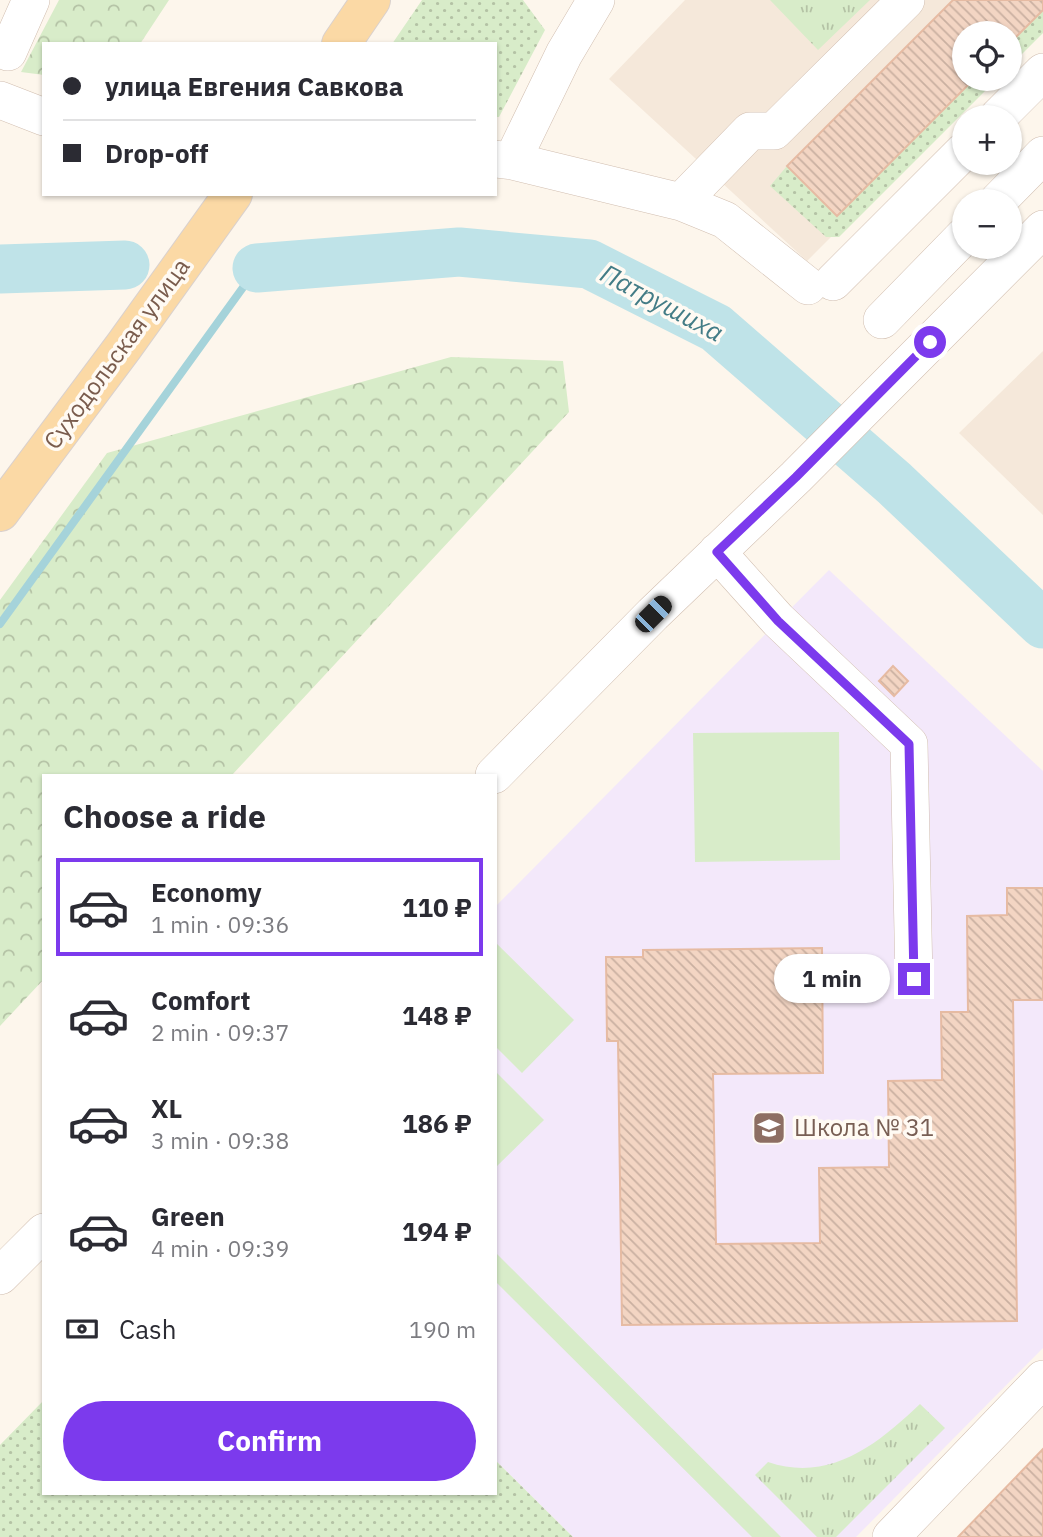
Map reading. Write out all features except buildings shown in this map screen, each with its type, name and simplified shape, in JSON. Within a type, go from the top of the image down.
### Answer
[{"type":"main road","points":[[342,42],[371,0]]},
{"type":"main road","name":"Суходольская улица","points":[[0,512],[131,337],[232,196]]},
{"type":"street","points":[[8,52],[31,0]]},
{"type":"street","points":[[596,0],[503,160],[681,202],[725,220],[820,284],[952,161]]},
{"type":"street","points":[[681,202],[750,131],[774,131],[906,0]]},
{"type":"street","points":[[1010,105],[1043,72]]},
{"type":"street","points":[[0,100],[42,116]]},
{"type":"street","points":[[1010,189],[1043,155]]},
{"type":"street","points":[[495,774],[1043,229]]},
{"type":"street","points":[[882,320],[952,248]]},
{"type":"street","points":[[717,552],[778,621],[909,744],[914,979]]},
{"type":"street","points":[[0,1276],[42,1234]]},
{"type":"street","points":[[891,1537],[1043,1379]]},
{"type":"shaded area","points":[[685,0],[1043,0],[1043,25],[1022,46],[1022,21],[952,21],[952,91],[977,91],[963,105],[952,105],[952,116],[807,261],[609,79]]},
{"type":"shaded area","points":[[1043,351],[1043,515],[959,433]]},
{"type":"shaded area","name":"Школа № 31","points":[[829,570],[1043,771],[1043,1348],[856,1537],[573,1537],[497,1462],[497,905]]},
{"type":"green space","points":[[59,0],[169,0],[141,42],[42,42],[42,75],[21,72]]},
{"type":"green space","points":[[422,0],[523,0],[545,30],[499,117],[497,42],[393,42]]},
{"type":"green space","points":[[770,0],[870,0],[818,50]]},
{"type":"green space","points":[[1043,10],[1043,33],[1022,54],[1022,31]]},
{"type":"green space","points":[[962,91],[985,91],[971,105],[952,105],[952,124],[839,237],[826,237],[770,186],[787,166],[837,215]]},
{"type":"green space","points":[[451,357],[563,361],[569,412],[233,774],[42,774],[42,981],[0,1026],[0,600],[107,453]]},
{"type":"green space","points":[[839,732],[840,860],[695,862],[693,733]]},
{"type":"green space","points":[[497,944],[574,1020],[522,1073],[497,1048]]},
{"type":"green space","points":[[497,1073],[544,1120],[497,1166]]},
{"type":"green space","points":[[497,1254],[781,1537],[752,1537],[497,1283]]},
{"type":"green space","points":[[42,1402],[42,1495],[497,1495],[497,1462],[573,1537],[0,1537],[0,1445]]},
{"type":"green space","points":[[920,1404],[945,1428],[836,1537],[817,1537],[755,1475],[768,1462],[791,1467],[812,1467],[852,1456],[887,1433]]},
{"type":"waterway","name":"Патрушиха","points":[[257,268],[459,252],[589,264],[716,328],[894,483],[1043,624]]},
{"type":"waterway","name":"Патрушиха","points":[[0,269],[125,265]]},
{"type":"waterway","points":[[0,624],[257,268]]},
{"type":"place","name":"Школа № 31","points":[[769,1128]]},
{"type":"route","points":[[914,979],[909,744],[778,621],[717,552],[930,342]]}]
